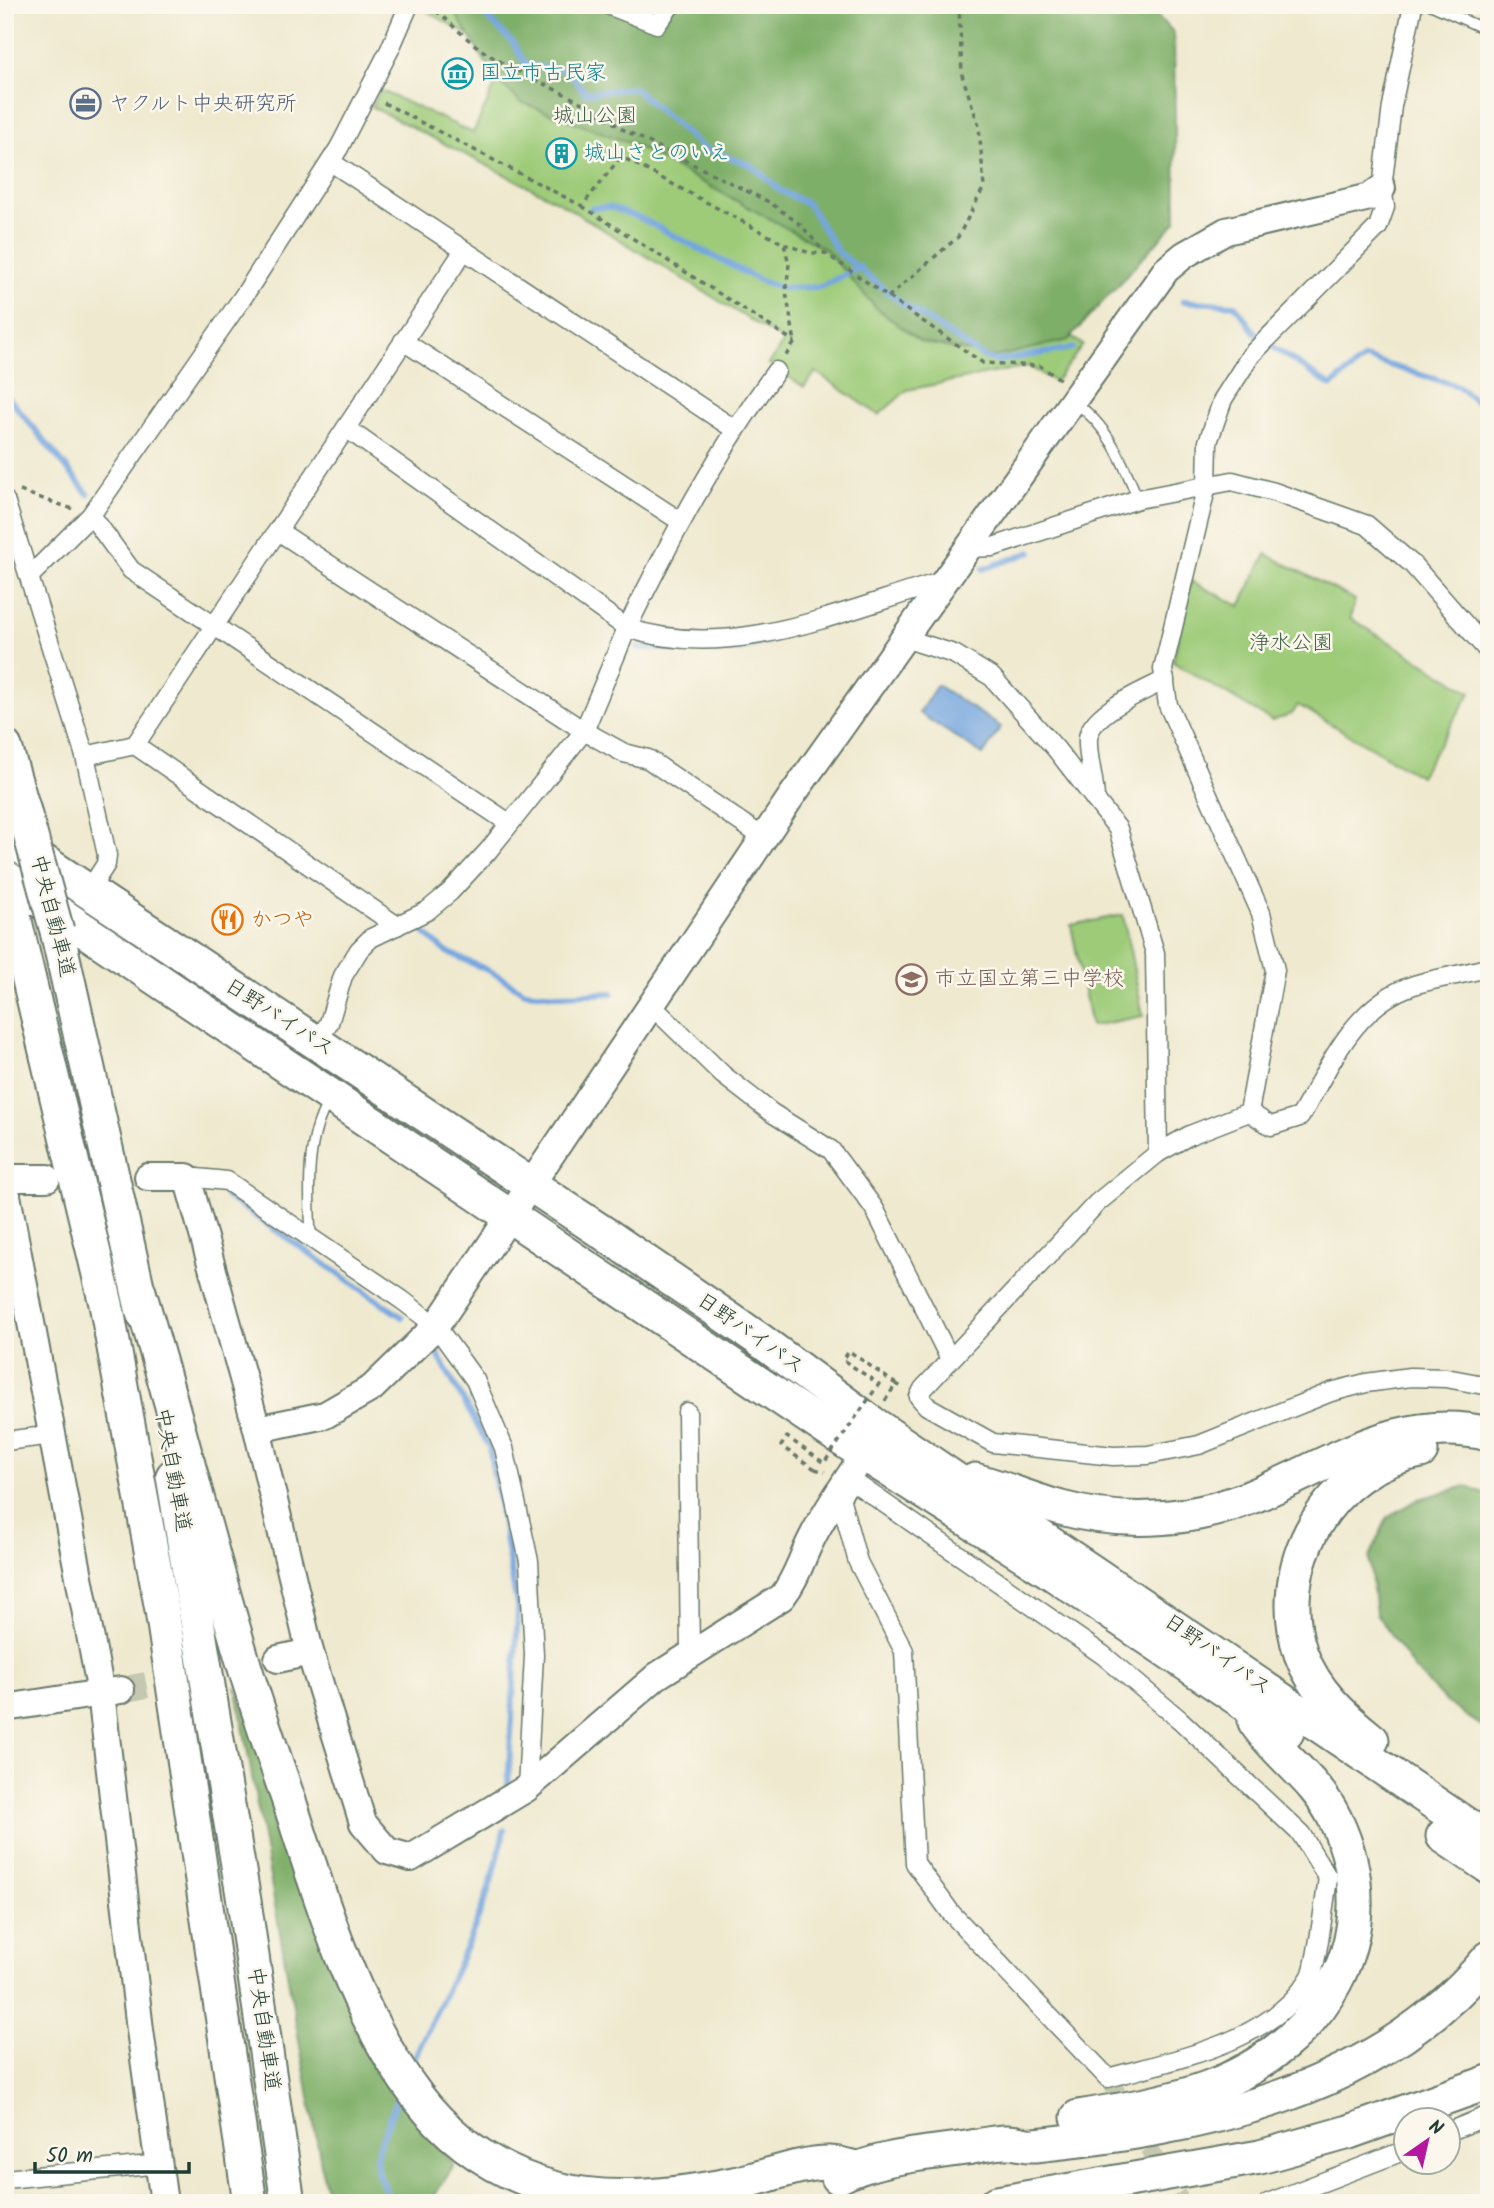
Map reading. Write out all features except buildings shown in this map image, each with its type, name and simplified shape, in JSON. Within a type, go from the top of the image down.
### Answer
[{"type":"highway","name":"中央自動車道","points":[[5,747],[57,931],[139,1292],[199,1618],[288,2203]]},
{"type":"highway","name":"日野バイパス","points":[[5,836],[530,1183],[758,1338],[855,1461],[949,1473],[1489,1840]]},
{"type":"highway","name":"中央自動車道","points":[[8,887],[111,1330],[162,1610],[250,2203]]},
{"type":"highway","name":"日野バイパス","points":[[8,887],[333,1095],[509,1214],[855,1461],[1049,1571],[1489,1867]]},
{"type":"highway","points":[[139,1292],[182,1434],[242,1658],[312,1872],[370,2018],[416,2095],[444,2127],[475,2153],[503,2170],[558,2189],[587,2194],[633,2196],[708,2188],[828,2162],[856,2168]]},
{"type":"highway","points":[[949,1473],[1061,1508],[1124,1518],[1154,1518],[1219,1509],[1252,1497],[1369,1443],[1406,1433],[1460,1428],[1489,1434]]},
{"type":"highway","points":[[1404,1783],[1388,1752],[1344,1717],[1328,1699],[1301,1654],[1293,1607],[1300,1555],[1310,1531],[1333,1498],[1377,1466],[1394,1458],[1435,1449],[1473,1451],[1489,1455]]},
{"type":"highway","points":[[1008,2142],[1026,2126],[1156,2102],[1229,2079],[1271,2056],[1290,2041],[1311,2020],[1332,1989],[1349,1951],[1354,1924],[1354,1882],[1349,1852],[1325,1802],[1297,1766],[1267,1739],[1240,1700]]},
{"type":"highway","points":[[744,2203],[834,2179],[856,2168],[913,2155],[1008,2142],[1031,2146],[1189,2122],[1301,2091],[1368,2059],[1405,2036],[1455,1994],[1489,1958]]},
{"type":"highway","points":[[1134,2179],[1202,2147],[1312,2110],[1365,2084],[1433,2040],[1489,1990]]},
{"type":"highway","points":[[997,2203],[1292,2149],[1489,2082]]},
{"type":"street","points":[[30,576],[91,516],[245,295],[331,162],[409,5]]},
{"type":"street","points":[[608,5],[657,24],[671,5]]},
{"type":"street","points":[[1249,1112],[1275,970],[1261,913],[1168,705],[1163,669],[1207,485],[1208,442],[1223,399],[1251,355],[1378,227],[1385,207],[1382,188],[1392,106],[1413,5]]},
{"type":"street","points":[[331,162],[463,252],[734,429]]},
{"type":"street","points":[[257,1429],[325,1415],[372,1388],[436,1326],[764,838],[1166,270],[1184,255],[1226,231],[1370,197],[1382,188]]},
{"type":"street","points":[[85,756],[135,745],[463,252]]},
{"type":"street","points":[[403,341],[680,521]]},
{"type":"street","points":[[317,1042],[329,1023],[343,976],[371,938],[426,911],[450,892],[488,851],[584,731],[627,628],[680,521],[734,429],[776,371]]},
{"type":"street","points":[[346,428],[627,628],[660,639],[734,640],[796,625],[944,581]]},
{"type":"street","points":[[968,548],[993,547],[1138,499],[1231,481],[1367,525],[1413,565],[1489,652]]},
{"type":"street","points":[[11,495],[30,576],[85,756],[107,855],[106,864],[88,892]]},
{"type":"street","points":[[91,516],[131,570],[509,823]]},
{"type":"street","points":[[278,531],[584,731],[624,752],[648,759],[764,838]]},
{"type":"street","points":[[904,639],[954,654],[992,677],[1118,829],[1155,953],[1158,1153]]},
{"type":"street","points":[[1095,800],[1095,776],[1088,738],[1094,724],[1108,711],[1165,680]]},
{"type":"street","points":[[135,745],[397,926]]},
{"type":"street","points":[[1249,1112],[1271,1126],[1300,1116],[1354,1025],[1379,1001],[1414,985],[1489,967]]},
{"type":"street","points":[[650,1004],[723,1075],[772,1112],[831,1150],[874,1208],[950,1359]]},
{"type":"street","points":[[1249,1112],[1191,1135],[1158,1153],[1097,1203],[950,1359],[919,1397],[927,1406],[993,1443],[1113,1456],[1148,1455],[1199,1445],[1331,1392],[1366,1383],[1410,1377],[1446,1378],[1489,1386]]},
{"type":"street","points":[[148,1177],[228,1181],[436,1326],[475,1380],[504,1448],[529,1561],[534,1655],[527,1788]]},
{"type":"street","points":[[187,1177],[257,1429],[310,1652],[363,1823],[387,1851],[411,1858],[527,1788],[657,1676],[782,1597],[795,1581],[810,1541],[855,1461]]},
{"type":"street","points":[[5,1178],[47,1178]]},
{"type":"street","points":[[5,1185],[53,1435],[111,1692],[140,2030],[161,2164],[164,2203]]},
{"type":"street","points":[[687,1412],[690,1655]]},
{"type":"street","points":[[5,1441],[53,1435]]},
{"type":"street","points":[[855,1461],[1103,1655],[1179,1719],[1301,1835],[1328,1878],[1311,1977],[1275,2016],[1225,2044],[1108,2078],[951,1913],[915,1863],[904,1651],[858,1562],[855,1461]]},
{"type":"street","points":[[278,1659],[310,1652]]},
{"type":"street","points":[[5,1708],[111,1692]]},
{"type":"street","points":[[1462,2126],[1485,2117]]},
{"type":"street","points":[[1268,2203],[1392,2155]]},
{"type":"street","points":[[5,2179],[161,2164]]},
{"type":"lane","points":[[1431,5],[1489,31]]},
{"type":"lane","points":[[1076,397],[1092,414],[1122,458],[1138,499]]},
{"type":"lane","points":[[310,1237],[310,1169],[318,1118],[333,1095]]},
{"type":"lane","points":[[1485,2117],[1489,2146]]},
{"type":"path","points":[[428,5],[489,55],[575,98],[622,129],[769,202],[801,225],[825,253],[983,363],[1040,366],[1076,397]]},
{"type":"path","points":[[887,298],[958,237],[984,187],[979,126],[962,75],[959,5]]},
{"type":"path","points":[[367,94],[582,206],[795,342]]},
{"type":"path","points":[[582,206],[619,159],[628,160],[784,244],[810,253],[825,253]]},
{"type":"path","points":[[776,371],[795,342],[786,292],[789,264],[784,244]]},
{"type":"path","points":[[11,495],[91,516]]},
{"type":"path","points":[[815,1469],[780,1446],[787,1437],[824,1463],[879,1384],[843,1360],[849,1351],[919,1397]]},
{"type":"path","points":[[855,1461],[896,1384]]},
{"type":"green space","name":"城山公園","points":[[424,5],[578,5],[1083,345],[1055,382],[1028,366],[907,390],[879,415],[816,372],[804,387],[769,364],[784,341],[557,201],[372,107],[380,90],[473,133],[501,73],[495,51],[422,8]]},
{"type":"green space","points":[[450,5],[608,5],[656,24],[671,5],[1147,5],[1174,33],[1176,221],[1068,340],[995,357],[921,342],[875,307],[825,249],[632,144],[520,102],[494,76]]},
{"type":"green space","name":"浄水公園","points":[[1266,554],[1355,600],[1350,618],[1471,692],[1420,776],[1298,705],[1292,714],[1272,721],[1173,662],[1191,581],[1240,606]]},
{"type":"green space","points":[[1123,915],[1143,1016],[1091,1026],[1071,925]]},
{"type":"green space","points":[[1466,1486],[1489,1495],[1489,1731],[1447,1703],[1414,1669],[1376,1613],[1369,1559],[1387,1518],[1419,1499]]},
{"type":"green space","points":[[236,1686],[395,2082],[454,2166],[429,2203],[328,2203]]},
{"type":"water","points":[[937,685],[1001,727],[983,755],[919,713]]},
{"type":"waterway","points":[[475,5],[513,43],[526,65],[566,70],[586,93],[634,88],[703,148],[751,165],[781,191],[808,204],[838,252],[902,303],[982,356],[997,361],[1073,348]]},
{"type":"waterway","points":[[591,208],[610,207],[640,218],[761,281],[782,288],[820,287],[860,267]]},
{"type":"waterway","points":[[1183,301],[1235,305],[1256,334]]},
{"type":"waterway","points":[[1273,347],[1331,386],[1365,358],[1458,386],[1489,413]]},
{"type":"waterway","points":[[5,393],[88,494]]},
{"type":"waterway","points":[[983,569],[1031,552]]},
{"type":"waterway","points":[[843,622],[876,613]]},
{"type":"waterway","points":[[638,648],[734,650],[775,639]]},
{"type":"waterway","points":[[421,930],[445,951],[492,972],[525,992],[558,995],[612,993]]},
{"type":"waterway","points":[[226,1196],[402,1317]]},
{"type":"waterway","points":[[434,1348],[489,1446],[518,1611],[508,1786]]},
{"type":"waterway","points":[[410,2068],[477,1922],[488,1892],[504,1830]]},
{"type":"waterway","points":[[391,2203],[378,2174],[376,2155],[400,2091]]},
{"type":"tunnel","points":[[121,1690],[278,1659]]},
{"type":"tunnel","points":[[1108,2078],[1182,2203]]},
{"type":"place","name":"国立市古民家","points":[[457,73]]},
{"type":"place","name":"ヤクルト中央研究所","points":[[86,104]]},
{"type":"place","name":"城山さとのいえ","points":[[561,153]]},
{"type":"place","name":"かつや","points":[[228,920]]},
{"type":"place","name":"市立国立第三中学校","points":[[912,979]]}]
